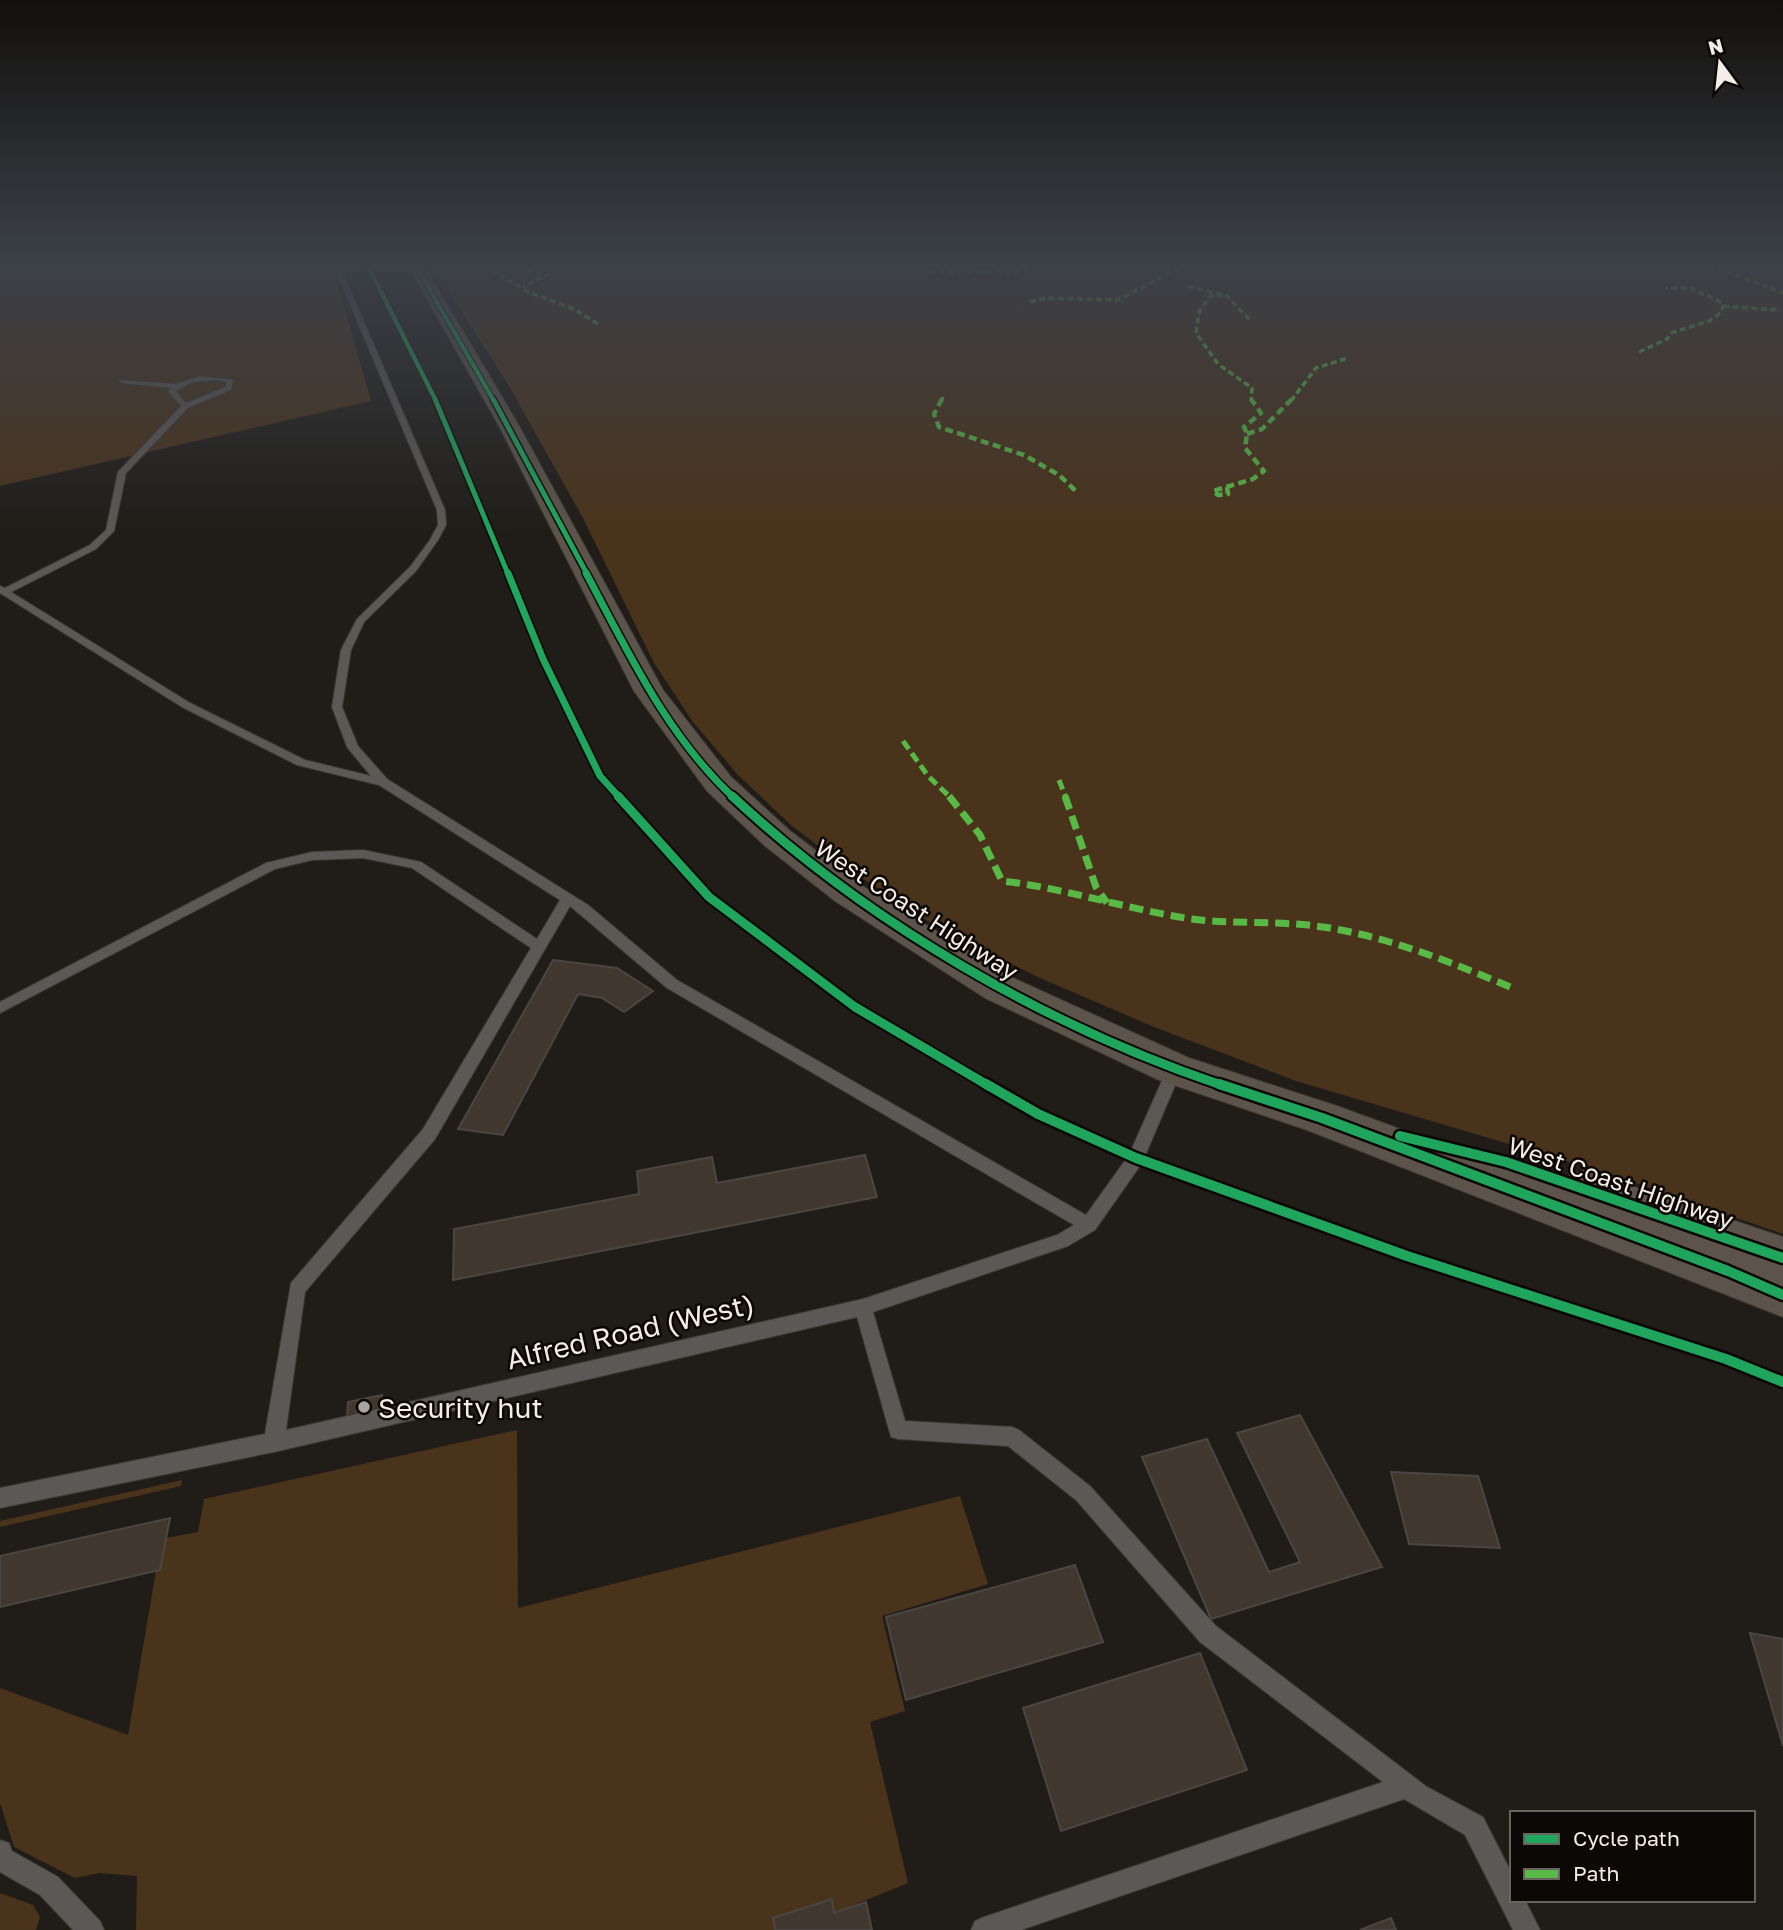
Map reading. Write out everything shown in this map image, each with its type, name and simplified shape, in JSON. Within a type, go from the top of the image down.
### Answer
[{"type":"highway","name":"West Coast Highway","points":[[467,354],[508,424],[649,691],[719,784],[777,838],[848,893],[987,981],[1174,1069],[1322,1118],[1715,1266],[1783,1295]]},
{"type":"highway","name":"West Coast Highway","points":[[1322,1118],[1506,1161],[1783,1258]]},
{"type":"lane","points":[[374,354],[441,510],[442,526],[413,569],[360,621],[345,649],[337,707],[353,747],[383,782],[568,898],[673,984],[1089,1224]]},
{"type":"lane","points":[[2,591],[93,547],[110,531],[122,472],[185,406],[228,388],[231,381],[200,379],[176,386],[121,381]]},
{"type":"lane","points":[[176,386],[172,391],[185,406]]},
{"type":"lane","points":[[2,591],[186,705],[301,762],[383,782]]},
{"type":"lane","points":[[0,1009],[271,866],[312,856],[363,854],[416,865],[539,947]]},
{"type":"lane","points":[[274,1442],[297,1289],[429,1134],[568,898]]},
{"type":"lane","name":"Alfred Road (West)","points":[[0,1498],[274,1442],[863,1307],[1062,1241],[1089,1224],[1136,1158],[1174,1069]]},
{"type":"lane","points":[[863,1307],[898,1430],[1012,1437],[1083,1493],[1208,1634],[1407,1786],[1474,1826],[1510,1897]]},
{"type":"lane","points":[[984,1930],[1407,1786]]},
{"type":"lane","points":[[0,1852],[3,1860],[49,1886],[91,1930]]},
{"type":"lane","points":[[1513,1902],[1527,1930]]},
{"type":"shaded area","points":[[0,354],[358,354],[371,401],[0,486]]},
{"type":"shaded area","points":[[489,354],[1783,354],[1783,1234],[1610,1174],[1296,1081],[1154,1027],[1040,978],[940,929],[856,874],[792,826],[738,775],[693,722],[654,663],[583,518]]},
{"type":"shaded area","points":[[517,1430],[518,1608],[960,1496],[988,1584],[882,1616],[905,1711],[870,1722],[908,1883],[834,1913],[831,1899],[773,1918],[775,1930],[136,1930],[137,1876],[99,1873],[75,1878],[14,1847],[0,1803],[0,1688],[128,1735],[156,1571],[160,1570],[166,1538],[198,1532],[204,1499]]},
{"type":"shaded area","points":[[182,1480],[181,1486],[0,1527],[0,1521]]},
{"type":"shaded area","points":[[0,1893],[33,1905],[40,1917],[36,1930],[0,1930]]},
{"type":"building","points":[[553,960],[617,968],[653,991],[624,1012],[602,998],[578,994],[503,1135],[458,1129]]},
{"type":"building","points":[[865,1155],[877,1197],[453,1280],[454,1229],[639,1194],[637,1171],[712,1157],[717,1183]]},
{"type":"building","name":"Security hut","points":[[382,1395],[380,1412],[347,1418],[348,1402]]},
{"type":"building","points":[[1300,1415],[1382,1567],[1211,1619],[1142,1457],[1207,1439],[1269,1572],[1300,1562],[1237,1433]]},
{"type":"building","points":[[1391,1472],[1478,1476],[1500,1548],[1409,1544]]},
{"type":"building","points":[[170,1518],[160,1570],[0,1607],[0,1556]]},
{"type":"building","points":[[1075,1565],[1103,1642],[906,1700],[886,1617]]},
{"type":"building","points":[[1750,1633],[1783,1639],[1783,1746]]},
{"type":"building","points":[[1200,1653],[1247,1770],[1061,1831],[1023,1708]]},
{"type":"building","points":[[832,1899],[834,1913],[866,1902],[872,1930],[775,1930],[773,1918]]},
{"type":"building","points":[[1391,1918],[1396,1930],[1360,1930]]},
{"type":"marked path","points":[[1211,354],[1218,364],[1252,388],[1251,400],[1261,413],[1244,427],[1247,434],[1245,448],[1264,471],[1246,482],[1225,486],[1213,491],[1218,495],[1228,494],[1227,487]]},
{"type":"marked path","points":[[1247,434],[1262,429],[1281,413],[1316,368],[1348,358]]},
{"type":"marked path","points":[[943,397],[934,414],[939,427],[1024,455],[1059,475],[1078,493]]},
{"type":"marked path","points":[[903,741],[928,776],[959,806],[980,835],[1002,881],[1047,887],[1184,918],[1305,925],[1347,931],[1420,952],[1515,989]]},
{"type":"marked path","points":[[1059,780],[1083,842],[1096,887],[1107,903]]},
{"type":"cycle path","points":[[412,354],[442,413],[543,659],[600,776],[709,897],[855,1007],[1038,1114],[1136,1158],[1407,1256],[1726,1359],[1783,1382]]},
{"type":"cycle path","points":[[467,354],[508,424],[649,691],[681,737],[719,784],[777,838],[848,893],[999,988],[1174,1069],[1322,1118],[1728,1271],[1783,1295]]},
{"type":"cycle path","points":[[1400,1136],[1506,1162],[1783,1258]]},
{"type":"place","name":"Security hut","points":[[364,1407]]}]
